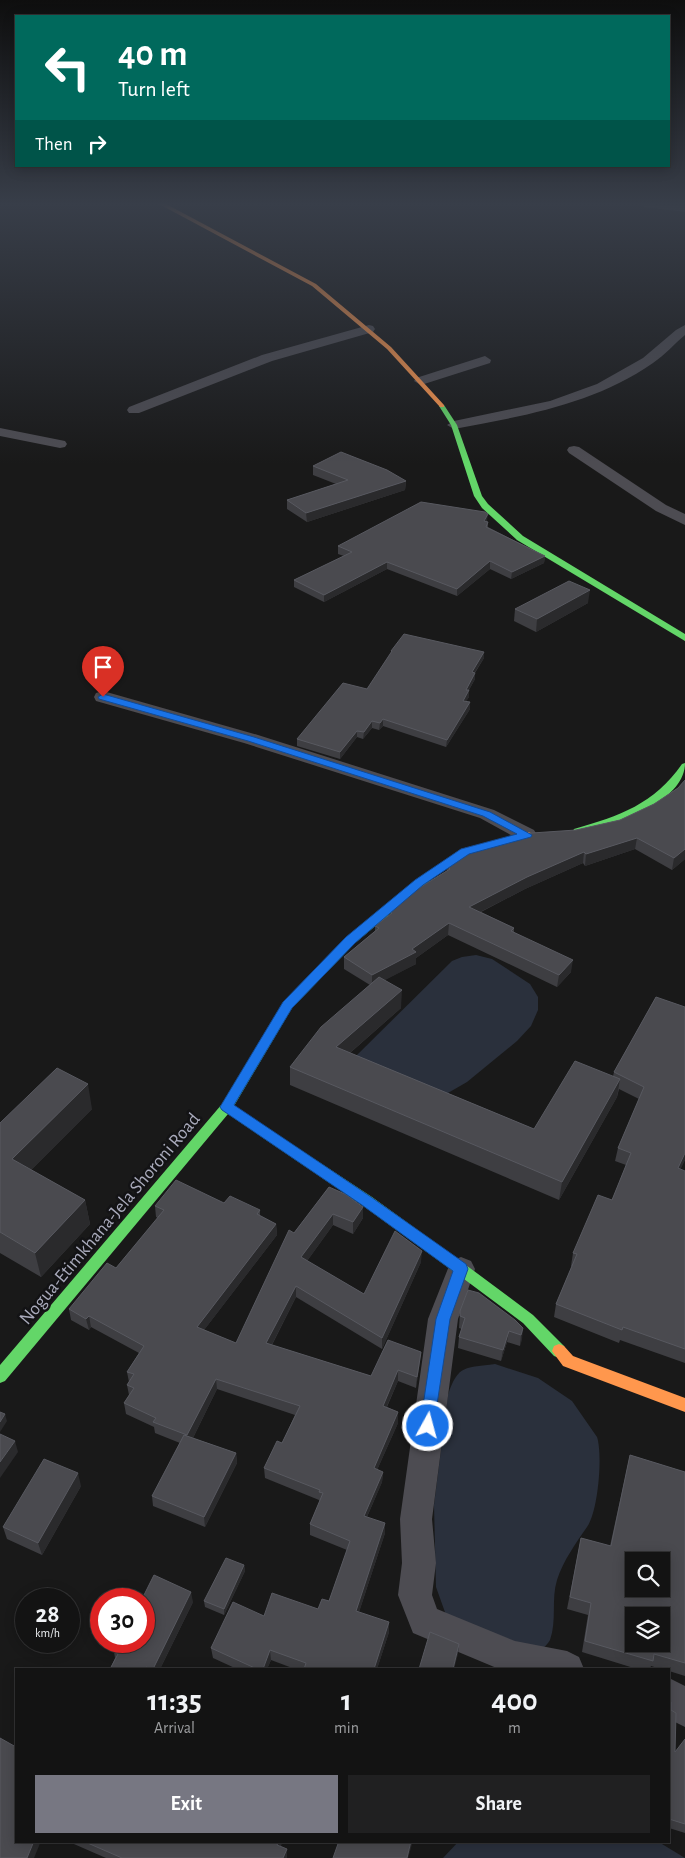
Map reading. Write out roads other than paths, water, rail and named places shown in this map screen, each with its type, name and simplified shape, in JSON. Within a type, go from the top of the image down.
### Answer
[{"type":"main road","points":[[321,291],[369,329],[438,400],[454,425],[478,496],[496,518],[520,538],[685,638]]},
{"type":"main road","points":[[565,833],[608,824],[642,809],[666,793],[680,777],[685,766]]},
{"type":"main road","name":"Nogua-Etimkhana-Jela Shoroni Road","points":[[0,1376],[227,1107],[288,1005],[350,940],[419,882],[465,851],[532,834]]},
{"type":"main road","points":[[227,1107],[367,1201],[461,1269],[528,1319],[568,1361],[685,1405]]},
{"type":"street","points":[[134,410],[267,358],[369,329]]},
{"type":"street","points":[[454,425],[513,414],[592,393],[646,362],[685,329]]},
{"type":"street","points":[[421,381],[485,360]]},
{"type":"street","points":[[0,432],[60,444]]},
{"type":"street","points":[[574,450],[611,473],[660,508],[685,520]]},
{"type":"street","points":[[103,697],[251,739],[487,814],[532,834]]},
{"type":"street","points":[[461,1269],[443,1319],[433,1388],[416,1519],[419,1563],[415,1595],[424,1621],[515,1658],[562,1668]]},
{"type":"street","points":[[670,1697],[685,1708]]},
{"type":"water","points":[[476,955],[492,959],[530,984],[538,997],[538,1010],[531,1026],[517,1041],[467,1082],[441,1097],[356,1056],[452,961]]},
{"type":"water","points":[[495,1364],[538,1378],[572,1401],[597,1437],[599,1445],[597,1497],[591,1520],[570,1552],[557,1580],[554,1595],[552,1633],[549,1641],[540,1651],[446,1615],[436,1587],[434,1505],[448,1395],[455,1378],[464,1369]]},
{"type":"water","points":[[457,1843],[660,1843],[685,1858],[443,1858]]}]
